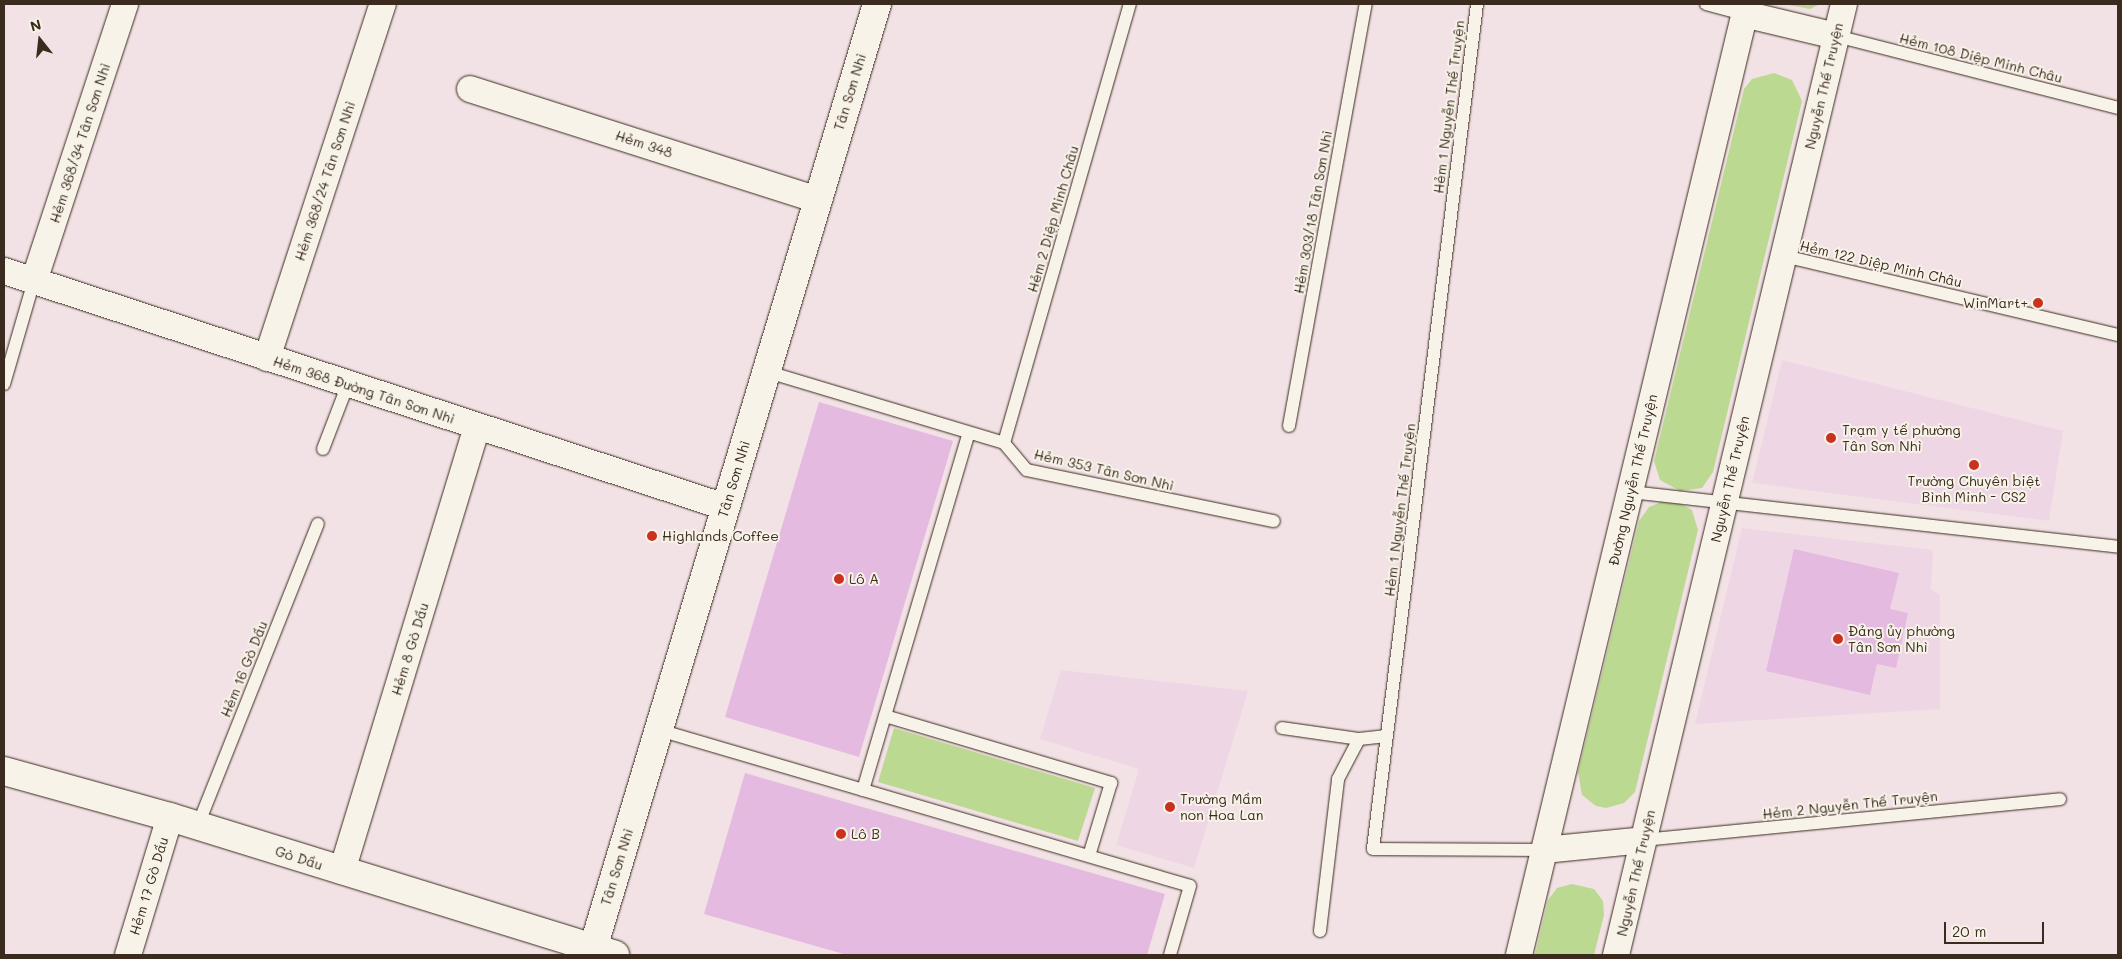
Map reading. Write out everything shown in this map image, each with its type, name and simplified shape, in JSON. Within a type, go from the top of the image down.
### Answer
[{"type":"street","name":"Hẻm 368/34 Tân Sơn Nhì","points":[[34,281],[125,4]]},
{"type":"street","name":"Hẻm 368/24 Tân Sơn Nhì","points":[[267,358],[383,4]]},
{"type":"street","name":"Tân Sơn Nhì","points":[[600,953],[659,730],[877,4]]},
{"type":"street","name":"Nguyễn Thế Truyện","points":[[1616,955],[1844,4]]},
{"type":"street","points":[[1745,9],[1836,36]]},
{"type":"street","name":"Đường Nguyễn Thế Truyện","points":[[1519,955],[1745,9]]},
{"type":"street","name":"Hẻm 348","points":[[470,89],[818,200]]},
{"type":"street","name":"Hẻm 368 Đường Tân Sơn Nhì","points":[[4,271],[725,507]]},
{"type":"street","name":"Hẻm 8 Gò Dầu","points":[[342,871],[477,426]]},
{"type":"street","name":"Gò Dầu","points":[[4,771],[198,825],[600,953]]},
{"type":"street","name":"Hẻm 17 Gò Dầu","points":[[128,955],[170,817]]},
{"type":"street","points":[[1544,850],[1644,840]]},
{"type":"lane","name":"Hẻm 2 Diệp Minh Châu","points":[[1004,443],[1130,4]]},
{"type":"lane","name":"Hẻm 303/18 Tân Sơn Nhì","points":[[1289,426],[1366,4]]},
{"type":"lane","name":"Hẻm 1 Nguyễn Thế Truyện","points":[[1477,4],[1373,849],[1544,850]]},
{"type":"lane","points":[[1706,4],[1745,9]]},
{"type":"lane","name":"Hẻm 108 Diệp Minh Châu","points":[[1836,36],[2118,108]]},
{"type":"lane","name":"Hẻm 122 Diệp Minh Châu","points":[[1784,256],[2118,335]]},
{"type":"lane","points":[[4,384],[34,281]]},
{"type":"lane","points":[[768,372],[1004,443]]},
{"type":"lane","points":[[324,449],[348,384]]},
{"type":"lane","points":[[863,790],[969,433]]},
{"type":"lane","name":"Hẻm 353 Tân Sơn Nhì","points":[[1004,443],[1028,470],[1274,521]]},
{"type":"lane","points":[[1630,492],[1724,501],[2118,547]]},
{"type":"lane","name":"Hẻm 16 Gò Dầu","points":[[198,825],[318,524]]},
{"type":"lane","points":[[885,716],[1111,783],[1089,856]]},
{"type":"lane","points":[[1282,728],[1359,739],[1388,736]]},
{"type":"lane","points":[[659,730],[1190,886],[1170,955]]},
{"type":"lane","points":[[1320,931],[1338,779],[1359,739]]},
{"type":"lane","name":"Hẻm 2 Nguyễn Thế Truyện","points":[[1644,840],[2060,799]]},
{"type":"shaded area","points":[[1782,360],[2063,431],[2049,521],[1752,483]]},
{"type":"shaded area","points":[[1742,528],[1933,550],[1931,589],[1940,595],[1940,709],[1695,724]]},
{"type":"shaded area","name":"Trường Mầm non Hoa Lan","points":[[1061,670],[1248,691],[1194,868],[1116,845],[1139,769],[1040,739]]},
{"type":"green space","points":[[1783,4],[1820,4],[1810,9]]},
{"type":"green space","points":[[1774,73],[1792,80],[1802,101],[1713,472],[1702,488],[1680,491],[1660,480],[1654,461],[1744,89],[1752,79]]},
{"type":"green space","points":[[1666,500],[1676,501],[1692,510],[1698,530],[1635,792],[1624,803],[1606,808],[1596,806],[1582,795],[1578,772],[1639,521],[1649,507]]},
{"type":"green space","points":[[894,728],[1095,788],[1078,841],[878,782]]},
{"type":"green space","points":[[1572,884],[1594,889],[1603,901],[1604,915],[1594,955],[1535,955],[1548,900],[1557,888]]},
{"type":"building","name":"Lô A","points":[[819,402],[953,441],[859,757],[725,717]]},
{"type":"building","name":"Đảng ủy phường Tân Sơn Nhì","points":[[1794,549],[1899,573],[1890,609],[1908,613],[1896,668],[1877,664],[1870,695],[1766,671]]},
{"type":"building","name":"Lô B","points":[[745,773],[1165,894],[1147,955],[847,955],[704,914]]},
{"type":"place","name":"WinMart+","points":[[2038,303]]},
{"type":"place","name":"Trạm y tế phường Tân Sơn Nhì","points":[[1831,438]]},
{"type":"place","name":"Trường Chuyên biệt Bình Minh - CS2","points":[[1974,465]]},
{"type":"place","name":"Highlands Coffee","points":[[652,536]]},
{"type":"place","name":"Lô A","points":[[839,579]]},
{"type":"place","name":"Đảng ủy phường Tân Sơn Nhì","points":[[1838,639]]},
{"type":"place","name":"Trường Mầm non Hoa Lan","points":[[1170,807]]},
{"type":"place","name":"Lô B","points":[[841,834]]}]
